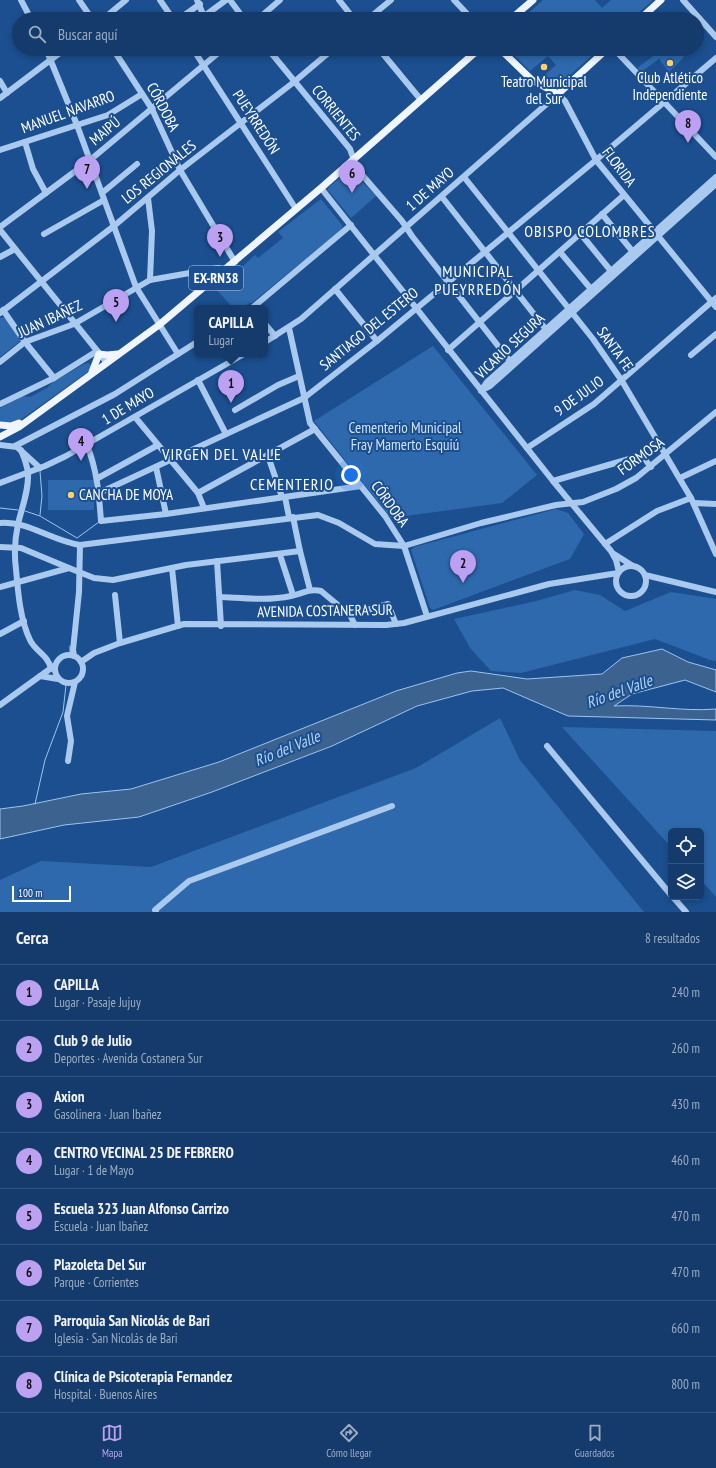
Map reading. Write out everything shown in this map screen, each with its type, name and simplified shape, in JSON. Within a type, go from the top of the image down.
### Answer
[{"type":"main road","points":[[519,12],[533,0]]},
{"type":"main road","points":[[648,12],[661,0]]},
{"type":"main road","name":"EX-RN38","points":[[0,437],[19,427],[159,325],[226,270],[354,160],[471,56]]},
{"type":"main road","name":"FLORIDA","points":[[507,56],[532,80],[558,94]]},
{"type":"main road","name":"1 DE MAYO","points":[[558,94],[599,56]]},
{"type":"main road","points":[[91,374],[95,367],[98,352],[115,355],[122,352]]},
{"type":"main road","name":"EX-RN38","points":[[0,424],[11,426],[35,414]]},
{"type":"street","points":[[21,0],[27,12]]},
{"type":"street","points":[[79,0],[87,12]]},
{"type":"street","points":[[111,12],[126,0]]},
{"type":"street","points":[[160,0],[168,12]]},
{"type":"street","points":[[211,12],[226,0]]},
{"type":"street","points":[[230,0],[239,12]]},
{"type":"street","points":[[266,12],[280,0]]},
{"type":"street","points":[[339,0],[348,12]]},
{"type":"street","points":[[376,12],[391,0]]},
{"type":"street","points":[[454,0],[465,12]]},
{"type":"street","points":[[683,0],[694,12]]},
{"type":"street","points":[[187,12],[199,2],[202,12]]},
{"type":"street","points":[[704,24],[716,37]]},
{"type":"street","points":[[50,56],[77,125],[136,287],[178,354]]},
{"type":"street","points":[[0,98],[55,56]]},
{"type":"street","name":"CÓRDOBA","points":[[118,56],[152,109],[180,170],[235,262]]},
{"type":"street","name":"PUEYRREDÓN","points":[[197,56],[242,123],[296,209]]},
{"type":"street","name":"MAIPÚ","points":[[0,227],[89,161],[214,56]]},
{"type":"street","name":"CORRIENTES","points":[[274,56],[350,149],[357,169],[406,228],[512,363]]},
{"type":"street","name":"LOS REGIONALES","points":[[2,311],[114,226],[180,170],[242,123],[325,56]]},
{"type":"street","points":[[385,56],[421,100]]},
{"type":"street","points":[[621,56],[716,157]]},
{"type":"street","name":"SANTIAGO DEL ESTERO","points":[[99,493],[304,398],[596,160],[665,103],[716,58]]},
{"type":"street","points":[[0,81],[7,93]]},
{"type":"street","name":"MANUEL NAVARRO","points":[[0,150],[108,114],[142,94]]},
{"type":"street","name":"FLORIDA","points":[[558,94],[565,101],[596,160],[656,234],[715,302]]},
{"type":"street","name":"1 DE MAYO","points":[[268,340],[289,328],[375,256],[558,94]]},
{"type":"street","points":[[25,142],[33,169],[46,193]]},
{"type":"street","points":[[102,193],[137,164]]},
{"type":"street","name":"SANTA FE","points":[[464,177],[539,270],[622,381],[667,454],[693,500],[716,554]]},
{"type":"street","name":"VICARIO SEGURA","points":[[481,391],[490,386],[512,363],[656,234],[716,177]]},
{"type":"street","name":"VICARIO SEGURA","points":[[570,311],[612,270],[716,184]]},
{"type":"street","points":[[321,188],[570,503],[611,551],[616,560],[618,572],[616,579],[617,588],[623,595],[638,595],[643,590],[646,582],[645,576],[640,570],[611,551]]},
{"type":"street","points":[[448,350],[624,195]]},
{"type":"street","points":[[442,196],[547,331]]},
{"type":"street","points":[[148,198],[152,231],[150,280]]},
{"type":"street","points":[[44,234],[104,200]]},
{"type":"street","points":[[602,214],[633,252]]},
{"type":"street","points":[[256,305],[351,225]]},
{"type":"street","points":[[0,230],[74,324],[107,363]]},
{"type":"street","points":[[580,233],[612,270]]},
{"type":"street","points":[[0,257],[15,249]]},
{"type":"street","points":[[560,252],[591,289]]},
{"type":"street","name":"JUAN IBAÑEZ","points":[[0,362],[25,342],[74,324],[150,280],[218,268],[226,270]]},
{"type":"street","points":[[335,289],[376,340]]},
{"type":"street","name":"9 DE JULIO","points":[[527,448],[582,412],[622,381],[715,302]]},
{"type":"street","points":[[2,311],[54,378]]},
{"type":"street","points":[[268,328],[275,336]]},
{"type":"street","name":"CÓRDOBA","points":[[289,328],[310,423],[385,516],[404,546],[427,616]]},
{"type":"street","points":[[692,355],[716,334]]},
{"type":"street","points":[[15,446],[115,394],[194,344]]},
{"type":"street","points":[[0,404],[54,378],[98,352]]},
{"type":"street","name":"1 DE MAYO","points":[[0,483],[40,468],[87,445],[239,357]]},
{"type":"street","points":[[235,410],[278,385],[299,376]]},
{"type":"street","points":[[198,380],[226,434]]},
{"type":"street","name":"FORMOSA","points":[[404,546],[481,523],[556,505],[583,502],[616,489],[627,484],[651,467],[716,412]]},
{"type":"street","points":[[136,417],[198,493],[204,508]]},
{"type":"street","points":[[198,493],[315,429]]},
{"type":"street","points":[[0,445],[15,446],[40,468]]},
{"type":"street","points":[[87,445],[94,462],[98,478],[101,520],[166,514],[361,486]]},
{"type":"street","points":[[98,478],[158,445]]},
{"type":"street","points":[[21,450],[28,472],[26,497],[18,523],[15,546],[24,621],[32,645],[49,661],[58,679]]},
{"type":"street","points":[[268,456],[291,517],[310,590]]},
{"type":"street","points":[[553,481],[636,457],[643,457],[651,467]]},
{"type":"street","points":[[680,478],[716,461]]},
{"type":"street","points":[[156,467],[166,514]]},
{"type":"street","points":[[605,544],[657,511],[693,500],[716,504]]},
{"type":"street","points":[[0,523],[18,523],[53,539],[80,545],[291,517],[318,515],[339,523],[375,544],[404,546]]},
{"type":"street","points":[[68,761],[71,741],[67,716],[75,682],[82,674],[81,662],[74,656],[73,650],[80,573],[80,545]]},
{"type":"street","points":[[0,547],[15,546],[80,573],[105,580],[217,561],[280,555],[300,551]]},
{"type":"street","points":[[280,555],[293,596]]},
{"type":"street","points":[[217,561],[221,626]]},
{"type":"street","points":[[618,572],[625,567],[633,566]]},
{"type":"street","points":[[0,587],[69,568]]},
{"type":"street","points":[[172,568],[178,626]]},
{"type":"street","name":"AVENIDA COSTANERA SUR","points":[[81,662],[94,653],[120,643],[178,626],[396,624],[550,584],[618,572]]},
{"type":"street","points":[[645,576],[716,592]]},
{"type":"street","points":[[220,597],[267,600],[293,596],[310,590],[321,591],[350,615],[355,625]]},
{"type":"street","points":[[114,595],[120,643]]},
{"type":"street","points":[[350,615],[388,604],[396,624]]},
{"type":"street","points":[[0,634],[24,621]]},
{"type":"street","points":[[0,705],[53,667],[62,656],[74,656]]},
{"type":"street","points":[[40,676],[58,679],[66,683],[75,682]]},
{"type":"street","points":[[548,746],[668,891]]},
{"type":"street","points":[[156,912],[155,910],[189,881],[392,806]]},
{"type":"street","points":[[676,900],[686,912]]},
{"type":"green space","points":[[543,0],[595,0],[602,8],[611,0],[653,0],[640,12],[530,12]]},
{"type":"green space","points":[[515,56],[548,56],[530,71]]},
{"type":"green space","points":[[548,56],[591,56],[555,87],[540,79],[556,65]]},
{"type":"green space","name":"Club Atlético Independiente","points":[[653,56],[684,57],[669,72],[659,59],[641,72],[637,68]]},
{"type":"green space","points":[[350,169],[376,196],[351,218],[327,189]]},
{"type":"green space","points":[[321,199],[342,225],[342,229],[252,303],[247,305],[230,305],[217,290],[255,255],[258,258],[283,238],[278,232]]},
{"type":"green space","points":[[0,318],[6,318],[21,337],[20,341],[0,357]]},
{"type":"green space","name":"Cementerio Municipal Fray Mamerto Esquiú","points":[[433,346],[537,475],[502,503],[391,518],[314,421]]},
{"type":"green space","points":[[89,363],[91,366],[89,371],[23,418],[9,423],[0,421],[0,408],[23,396],[30,397],[84,364]]},
{"type":"green space","name":"CANCHA DE MOYA","points":[[48,480],[94,480],[94,510],[48,510]]},
{"type":"green space","points":[[556,509],[568,513],[584,534],[570,559],[433,610],[430,608],[411,550],[414,547]]},
{"type":"green space","points":[[575,590],[600,595],[625,611],[671,592],[716,599],[716,661],[655,639],[521,673],[491,671],[470,648],[454,619],[536,601]]},
{"type":"green space","points":[[500,718],[520,760],[644,912],[0,912],[0,880],[41,861],[151,867],[416,768]]},
{"type":"green space","points":[[562,727],[716,731],[716,897],[704,883],[704,828],[668,828],[668,844]]},
{"type":"water","name":"Río del Valle","points":[[662,649],[688,662],[716,670],[716,692],[685,680],[632,694],[614,706],[640,706],[690,710],[716,709],[716,720],[568,716],[503,688],[472,691],[417,706],[332,746],[212,792],[139,817],[64,825],[0,839],[0,809],[23,806],[81,794],[131,789],[219,762],[396,691],[457,673],[471,671],[527,679],[602,674],[622,658]]},
{"type":"waterway","points":[[40,471],[42,496],[40,515]]},
{"type":"waterway","points":[[0,508],[18,510]]},
{"type":"waterway","points":[[25,511],[40,516],[77,538],[99,522]]},
{"type":"waterway","points":[[70,646],[70,652]]},
{"type":"waterway","points":[[35,804],[45,760],[63,712],[66,685]]},
{"type":"place","name":"Club Atlético Independiente","points":[[670,63]]},
{"type":"place","name":"Teatro Municipal del Sur","points":[[544,67]]},
{"type":"place","name":"Clínica de Psicoterapia Fernandez","points":[[688,143]]},
{"type":"place","name":"Parroquia San Nicolás de Bari","points":[[87,189]]},
{"type":"place","name":"Plazoleta Del Sur","points":[[352,193]]},
{"type":"place","name":"Axion","points":[[220,257]]},
{"type":"place","name":"Escuela 323 Juan Alfonso Carrizo","points":[[116,322]]},
{"type":"place","name":"CAPILLA","points":[[231,403]]},
{"type":"place","name":"CENTRO VECINAL 25 DE FEBRERO","points":[[81,461]]},
{"type":"place","name":"CANCHA DE MOYA","points":[[71,495]]},
{"type":"place","name":"Club 9 de Julio","points":[[463,583]]},
{"type":"district","name":"OBISPO COLOMBRES","points":[[590,231]]},
{"type":"district","name":"MUNICIPAL PUEYRREDÓN","points":[[478,280]]},
{"type":"district","name":"VIRGEN DEL VALLE","points":[[222,454]]},
{"type":"district","name":"CEMENTERIO","points":[[292,484]]}]
